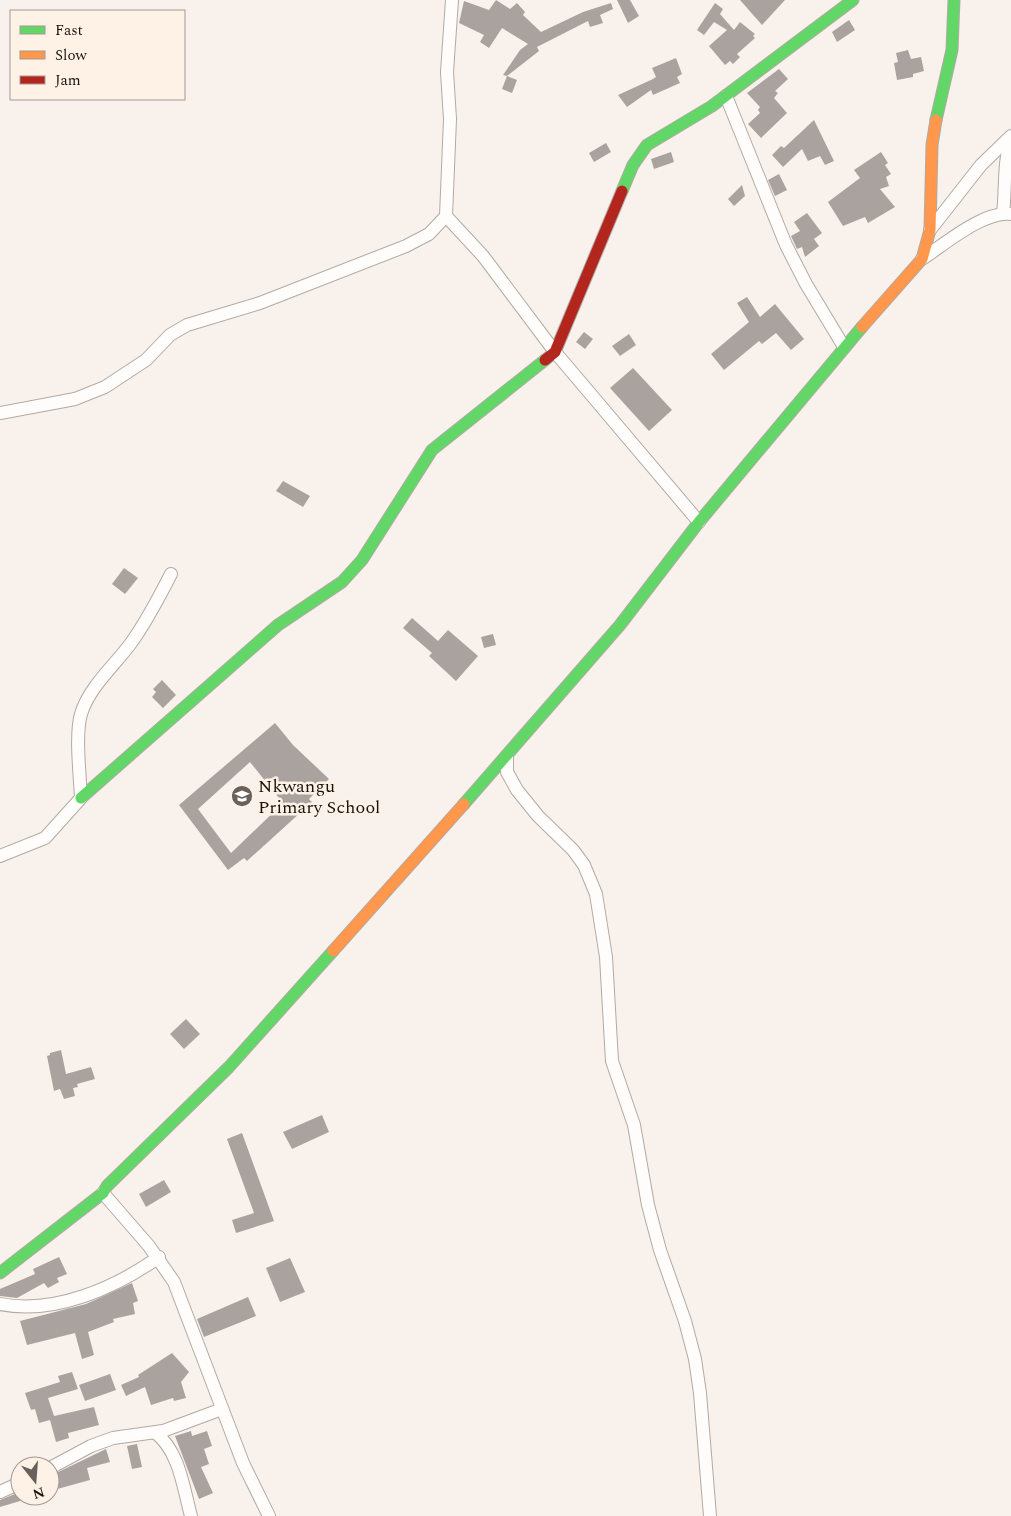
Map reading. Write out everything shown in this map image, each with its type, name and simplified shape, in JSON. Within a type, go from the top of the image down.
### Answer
[{"type":"street","points":[[0,413],[75,399],[105,387],[146,360],[170,335],[186,324],[260,304],[372,260],[429,234],[446,216],[450,119],[447,72],[452,0]]},
{"type":"street","points":[[0,856],[45,838],[81,798],[278,625],[342,582],[362,560],[432,450],[555,352],[633,166],[647,145],[662,134],[712,106],[854,0]]},
{"type":"street","points":[[922,258],[930,230],[932,145],[938,104],[952,50],[954,0]]},
{"type":"street","points":[[726,96],[786,245],[806,284],[844,347]]},
{"type":"street","points":[[930,230],[981,166],[1011,136]]},
{"type":"street","points":[[0,1273],[103,1193],[107,1186],[229,1067],[507,756],[620,625],[700,522],[844,347],[922,258],[970,227],[1007,213],[1007,152],[1011,141]]},
{"type":"street","points":[[446,216],[483,256],[555,352],[700,522]]},
{"type":"street","points":[[81,798],[78,726],[81,712],[98,684],[131,643],[153,610],[171,574]]},
{"type":"street","points":[[507,756],[507,772],[517,790],[538,816],[573,850],[584,865],[596,894],[606,957],[612,1061],[634,1125],[648,1205],[660,1250],[685,1321],[695,1359],[700,1393],[710,1516]]},
{"type":"street","points":[[103,1193],[159,1258],[184,1303],[243,1462],[269,1516]]},
{"type":"street","points":[[0,1304],[32,1307],[74,1297],[116,1284],[159,1258]]},
{"type":"street","points":[[60,1463],[91,1446],[112,1438],[156,1433],[222,1409]]},
{"type":"street","points":[[156,1433],[164,1439],[174,1457],[191,1516]]},
{"type":"building","points":[[496,0],[510,9],[517,3],[525,12],[523,15],[541,32],[583,12],[611,3],[613,9],[600,15],[603,23],[590,27],[588,21],[537,47],[539,51],[507,76],[503,75],[520,50],[528,44],[502,28],[489,48],[480,42],[484,35],[459,23],[464,1],[489,10]]},
{"type":"building","points":[[617,0],[630,0],[639,16],[628,23]]},
{"type":"building","points":[[740,0],[785,0],[762,25]]},
{"type":"building","points":[[715,3],[723,9],[720,14],[734,30],[740,22],[755,34],[753,36],[755,38],[737,54],[740,57],[733,64],[730,61],[725,65],[709,46],[727,30],[714,22],[704,35],[697,30]]},
{"type":"building","points":[[849,20],[855,30],[837,42],[832,32]]},
{"type":"building","points":[[908,50],[911,59],[921,57],[924,71],[913,74],[913,77],[897,80],[894,63],[898,62],[896,53]]},
{"type":"building","points":[[676,58],[682,74],[677,77],[680,83],[653,95],[651,90],[627,107],[618,95],[653,79],[656,77],[652,68]]},
{"type":"building","points":[[779,69],[788,79],[775,91],[778,93],[774,98],[787,113],[761,138],[748,124],[760,113],[758,110],[760,107],[747,93]]},
{"type":"building","points":[[507,76],[517,80],[512,93],[502,89]]},
{"type":"building","points":[[814,120],[834,161],[825,165],[820,156],[808,161],[802,149],[783,167],[772,155],[781,146],[784,148]]},
{"type":"building","points":[[606,143],[611,152],[594,162],[589,153]]},
{"type":"building","points":[[671,152],[674,162],[654,169],[651,159]]},
{"type":"building","points":[[881,152],[888,163],[885,165],[891,174],[886,177],[889,186],[880,189],[895,207],[868,223],[865,217],[843,226],[828,202],[860,178],[854,170]]},
{"type":"building","points":[[779,174],[787,190],[775,196],[768,180]]},
{"type":"building","points":[[742,185],[745,196],[734,206],[728,199]]},
{"type":"building","points":[[807,213],[822,233],[814,239],[819,246],[805,257],[802,247],[797,249],[791,236],[800,231],[794,222]]},
{"type":"building","points":[[747,297],[760,317],[775,304],[804,339],[791,350],[776,333],[762,344],[759,341],[724,370],[711,354],[749,322],[737,303]]},
{"type":"building","points":[[584,332],[593,339],[585,349],[576,342]]},
{"type":"building","points":[[629,334],[636,345],[620,356],[612,346]]},
{"type":"building","points":[[633,368],[672,410],[649,431],[610,388]]},
{"type":"building","points":[[283,481],[310,496],[303,507],[276,491]]},
{"type":"building","points":[[124,568],[138,578],[125,594],[112,584]]},
{"type":"building","points":[[412,618],[438,641],[448,630],[478,656],[456,681],[429,656],[432,653],[403,628]]},
{"type":"building","points":[[493,634],[496,645],[484,648],[481,637]]},
{"type":"building","points":[[162,680],[176,695],[163,708],[152,697],[156,692],[153,689]]},
{"type":"building","points":[[275,723],[293,745],[329,779],[309,799],[312,802],[247,861],[244,858],[228,870],[179,805]],"holes":[[[250,762],[283,803],[231,853],[198,809]]]},
{"type":"building","points":[[186,1019],[200,1034],[184,1049],[170,1034]]},
{"type":"building","points":[[61,1050],[66,1074],[91,1067],[95,1079],[77,1084],[78,1087],[73,1088],[75,1096],[64,1099],[60,1089],[54,1091],[47,1056],[50,1053]]},
{"type":"building","points":[[322,1115],[329,1132],[292,1149],[283,1132]]},
{"type":"building","points":[[242,1133],[274,1221],[236,1233],[232,1220],[254,1213],[227,1139]]},
{"type":"building","points":[[164,1180],[171,1192],[146,1207],[139,1194]]},
{"type":"building","points":[[59,1257],[67,1274],[57,1278],[59,1282],[48,1288],[44,1283],[17,1298],[0,1296],[0,1289],[35,1274],[33,1269]]},
{"type":"building","points":[[290,1258],[305,1292],[280,1302],[266,1268]]},
{"type":"building","points":[[132,1283],[138,1301],[133,1303],[135,1314],[113,1319],[114,1322],[88,1332],[94,1355],[82,1359],[75,1333],[27,1345],[20,1321],[86,1304]]},
{"type":"building","points":[[248,1297],[256,1316],[204,1337],[197,1319]]},
{"type":"building","points":[[172,1353],[189,1372],[181,1382],[186,1398],[174,1401],[173,1398],[151,1405],[145,1387],[126,1396],[121,1385],[139,1377],[138,1375]]},
{"type":"building","points":[[72,1372],[78,1389],[48,1398],[54,1416],[94,1407],[99,1425],[68,1433],[69,1438],[56,1442],[50,1420],[39,1423],[35,1409],[31,1410],[25,1393],[60,1382],[58,1376]]},
{"type":"building","points":[[110,1374],[116,1390],[85,1401],[79,1385]]},
{"type":"building","points":[[191,1431],[192,1436],[207,1431],[212,1446],[204,1449],[209,1464],[201,1467],[213,1493],[199,1499],[175,1436]]},
{"type":"building","points":[[137,1444],[142,1467],[132,1469],[127,1446]]},
{"type":"building","points":[[106,1449],[110,1462],[87,1468],[90,1480],[60,1488],[60,1471]]},
{"type":"building","points":[[10,1496],[10,1504],[0,1507],[0,1500]]},
{"type":"traffic: fast","points":[[622,191],[633,165],[647,145],[712,106],[853,0]]},
{"type":"traffic: fast","points":[[936,120],[952,50],[954,0]]},
{"type":"traffic: fast","points":[[464,804],[620,625],[699,522],[862,327]]},
{"type":"traffic: fast","points":[[81,798],[278,625],[342,582],[362,560],[432,450],[545,360]]},
{"type":"traffic: fast","points":[[0,1273],[103,1193],[107,1186],[229,1067],[333,951]]},
{"type":"traffic: slow","points":[[862,327],[922,259],[930,230],[932,145],[936,120]]},
{"type":"traffic: slow","points":[[333,951],[464,804]]},
{"type":"traffic: jam","points":[[545,360],[555,352],[622,191]]},
{"type":"place","name":"Nkwangu Primary School","points":[[242,796]]}]
